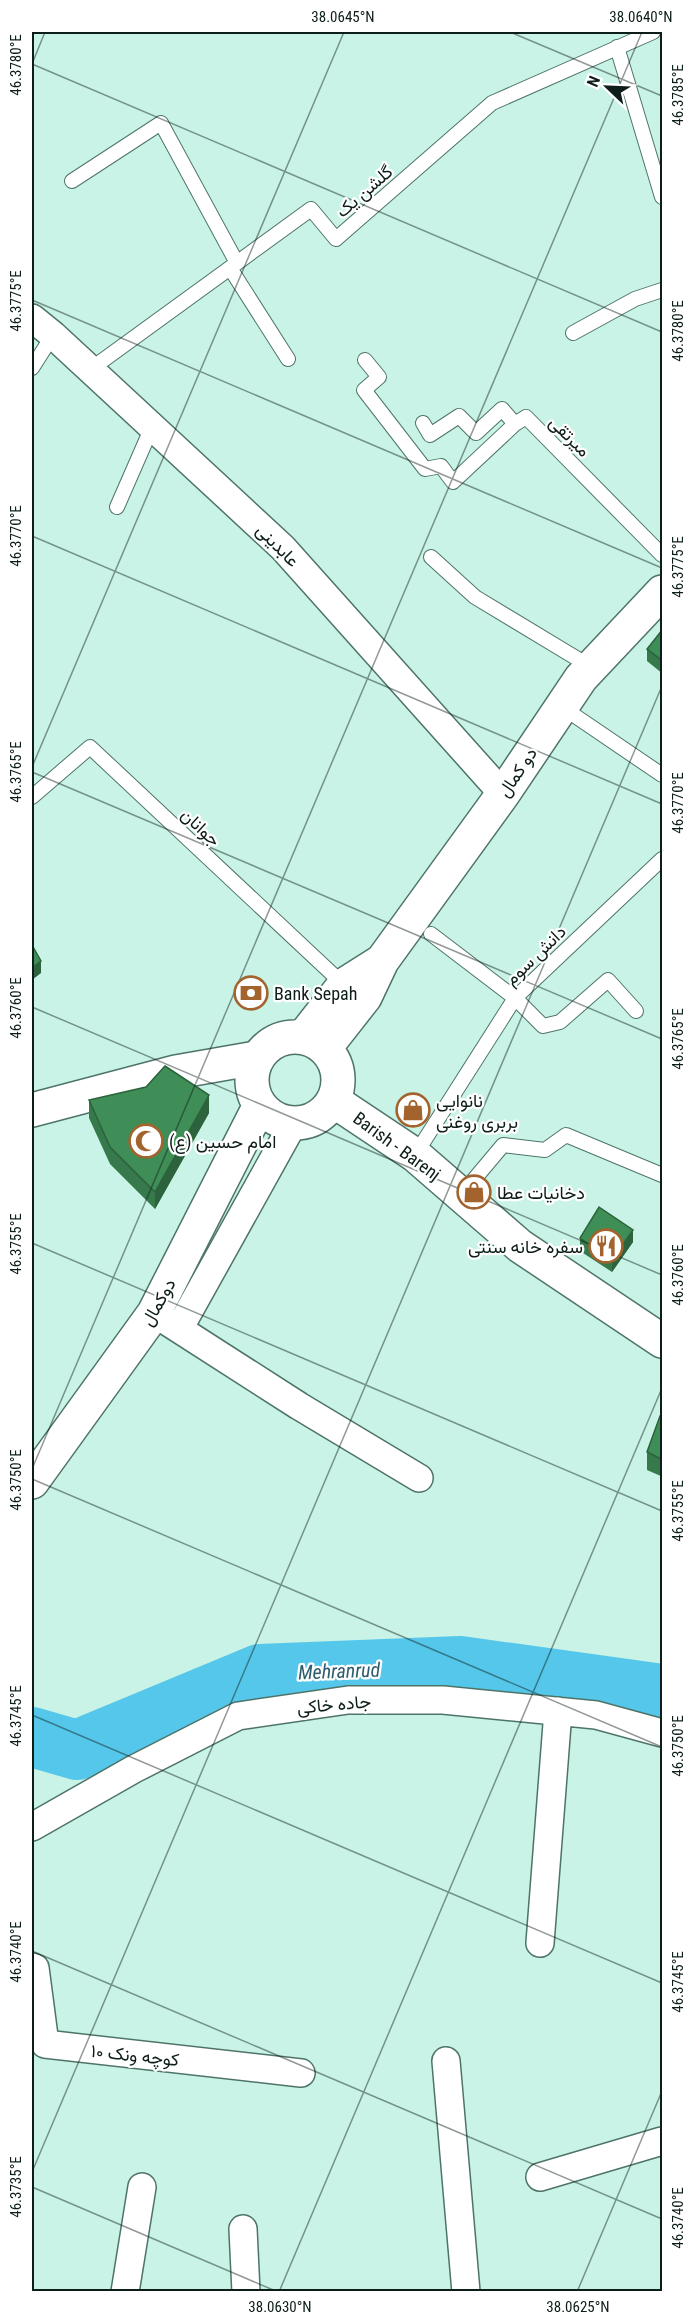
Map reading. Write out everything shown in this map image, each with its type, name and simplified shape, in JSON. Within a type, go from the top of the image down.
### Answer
[{"type":"main road","name":"دو کمال","points":[[315,1042],[365,997],[382,962],[591,667],[663,592]]},
{"type":"main road","name":"دو کمال","points":[[315,1042],[344,984],[382,962]]},
{"type":"main road","points":[[286,1037],[315,1042],[336,1064],[339,1083],[334,1101],[317,1118],[293,1124],[274,1119],[260,1107],[252,1091],[251,1074],[256,1058],[269,1044],[286,1037]]},
{"type":"main road","points":[[32,1110],[176,1072],[256,1058]]},
{"type":"main road","name":"Barish - Barenj","points":[[334,1101],[415,1155],[520,1246],[663,1341]]},
{"type":"main road","name":"دوکمال","points":[[32,1482],[167,1321],[260,1107]]},
{"type":"street","name":"عابدینی","points":[[32,318],[91,369],[283,548],[503,794]]},
{"type":"street","points":[[293,1124],[167,1321],[299,1406],[419,1478]]},
{"type":"street","name":"جاده خاکی","points":[[32,1827],[134,1769],[238,1716],[348,1700],[443,1700],[596,1715],[663,1733]]},
{"type":"street","points":[[540,1943],[558,1711]]},
{"type":"street","name":"کوچه ونک ۱۰","points":[[33,1968],[45,2044],[301,2073]]},
{"type":"street","points":[[446,2061],[466,2292]]},
{"type":"street","points":[[540,2177],[663,2141]]},
{"type":"street","points":[[125,2292],[142,2187]]},
{"type":"street","points":[[243,2229],[246,2292]]},
{"type":"lane","name":"گلشن یک","points":[[91,369],[311,209],[336,239],[492,103],[653,32]]},
{"type":"lane","points":[[617,47],[663,197]]},
{"type":"lane","points":[[72,181],[161,123],[233,265],[288,359]]},
{"type":"lane","points":[[573,333],[635,299],[663,290]]},
{"type":"lane","points":[[32,368],[53,335]]},
{"type":"lane","points":[[365,360],[379,377],[364,390],[425,469],[441,466],[453,482],[515,424]]},
{"type":"lane","name":"میرتقی","points":[[423,423],[430,435],[459,416],[476,433],[502,409],[515,424],[526,417],[663,555]]},
{"type":"lane","points":[[117,507],[153,427]]},
{"type":"lane","points":[[431,557],[475,597],[591,667]]},
{"type":"lane","points":[[562,707],[663,775]]},
{"type":"lane","name":"جوانان","points":[[32,797],[90,747],[344,984]]},
{"type":"lane","name":"دانش سوم","points":[[415,1155],[515,999],[663,859]]},
{"type":"lane","points":[[431,934],[515,999],[543,1026],[560,1022],[608,980],[636,1011]]},
{"type":"lane","points":[[461,1195],[503,1145],[545,1150],[566,1136],[663,1175]]},
{"type":"building","points":[[663,629],[663,661],[647,649]]},
{"type":"building","points":[[32,945],[41,961],[32,968]]},
{"type":"building","name":"امام حسین (ع)","points":[[165,1066],[209,1095],[155,1192],[110,1147],[89,1100],[146,1087]]},
{"type":"building","points":[[599,1207],[633,1230],[612,1260],[580,1238]]},
{"type":"building","points":[[663,1412],[663,1460],[647,1452]]},
{"type":"waterway","name":"Mehranrud","points":[[32,1737],[77,1750],[260,1674],[460,1666],[662,1694]]},
{"type":"place","name":"Bank Sepah","points":[[251,993]]},
{"type":"place","name":"نانوایی بربری روغنی","points":[[413,1110]]},
{"type":"place","name":"امام حسین (ع)","points":[[146,1141]]},
{"type":"place","name":"دخانیات عطا","points":[[474,1192]]},
{"type":"place","name":"سفره خانه سنتی","points":[[606,1246]]}]
